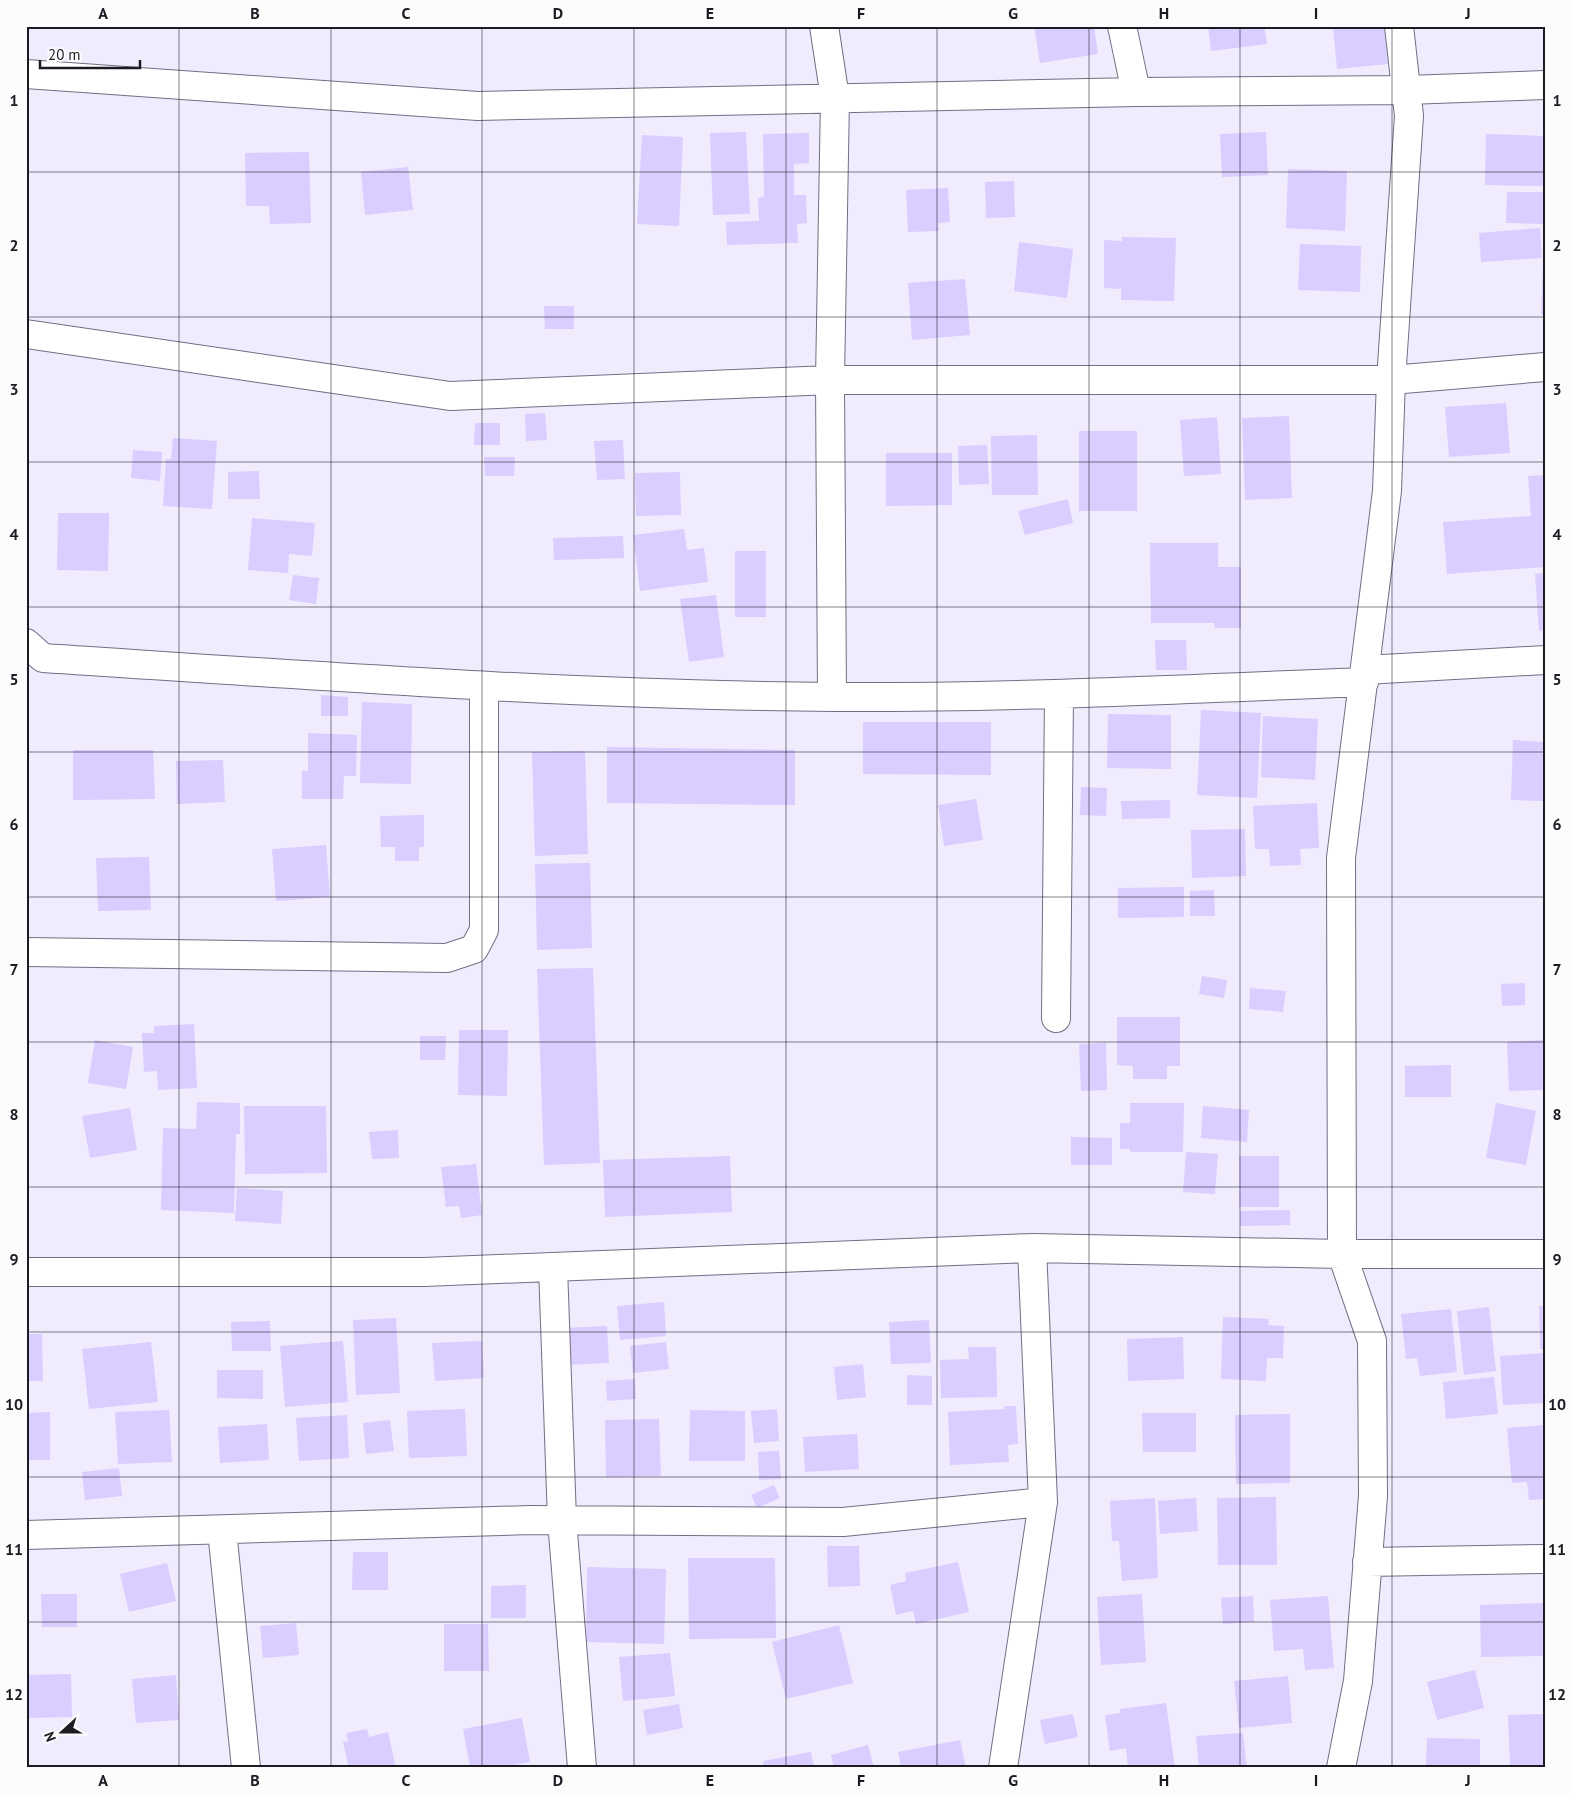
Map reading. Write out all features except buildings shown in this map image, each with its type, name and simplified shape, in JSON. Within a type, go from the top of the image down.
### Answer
[{"type":"street","points":[[824,26],[835,98],[830,380],[832,697]]},
{"type":"street","points":[[1122,26],[1136,92]]},
{"type":"street","points":[[1341,1768],[1358,1681],[1373,1496],[1372,1340],[1342,1254],[1341,858],[1388,491],[1391,380],[1410,116],[1399,26]]},
{"type":"street","points":[[26,74],[478,106],[1136,92],[1406,90],[1545,85]]},
{"type":"street","points":[[26,334],[450,396],[830,380],[1391,380],[1545,367]]},
{"type":"street","points":[[26,643],[43,658],[484,686],[832,697],[1059,695],[1364,676],[1545,660]]},
{"type":"street","points":[[26,952],[447,958],[474,949],[484,930],[484,686]]},
{"type":"street","points":[[1056,1018],[1059,695]]},
{"type":"street","points":[[1003,1768],[1043,1502],[1032,1248]]},
{"type":"street","points":[[26,1272],[424,1272],[1032,1248],[1342,1254],[1545,1254]]},
{"type":"street","points":[[553,1267],[562,1520],[582,1768]]},
{"type":"street","points":[[26,1535],[562,1520],[843,1522],[1043,1502]]},
{"type":"street","points":[[222,1530],[246,1768]]},
{"type":"street","points":[[1367,1562],[1545,1559]]}]
